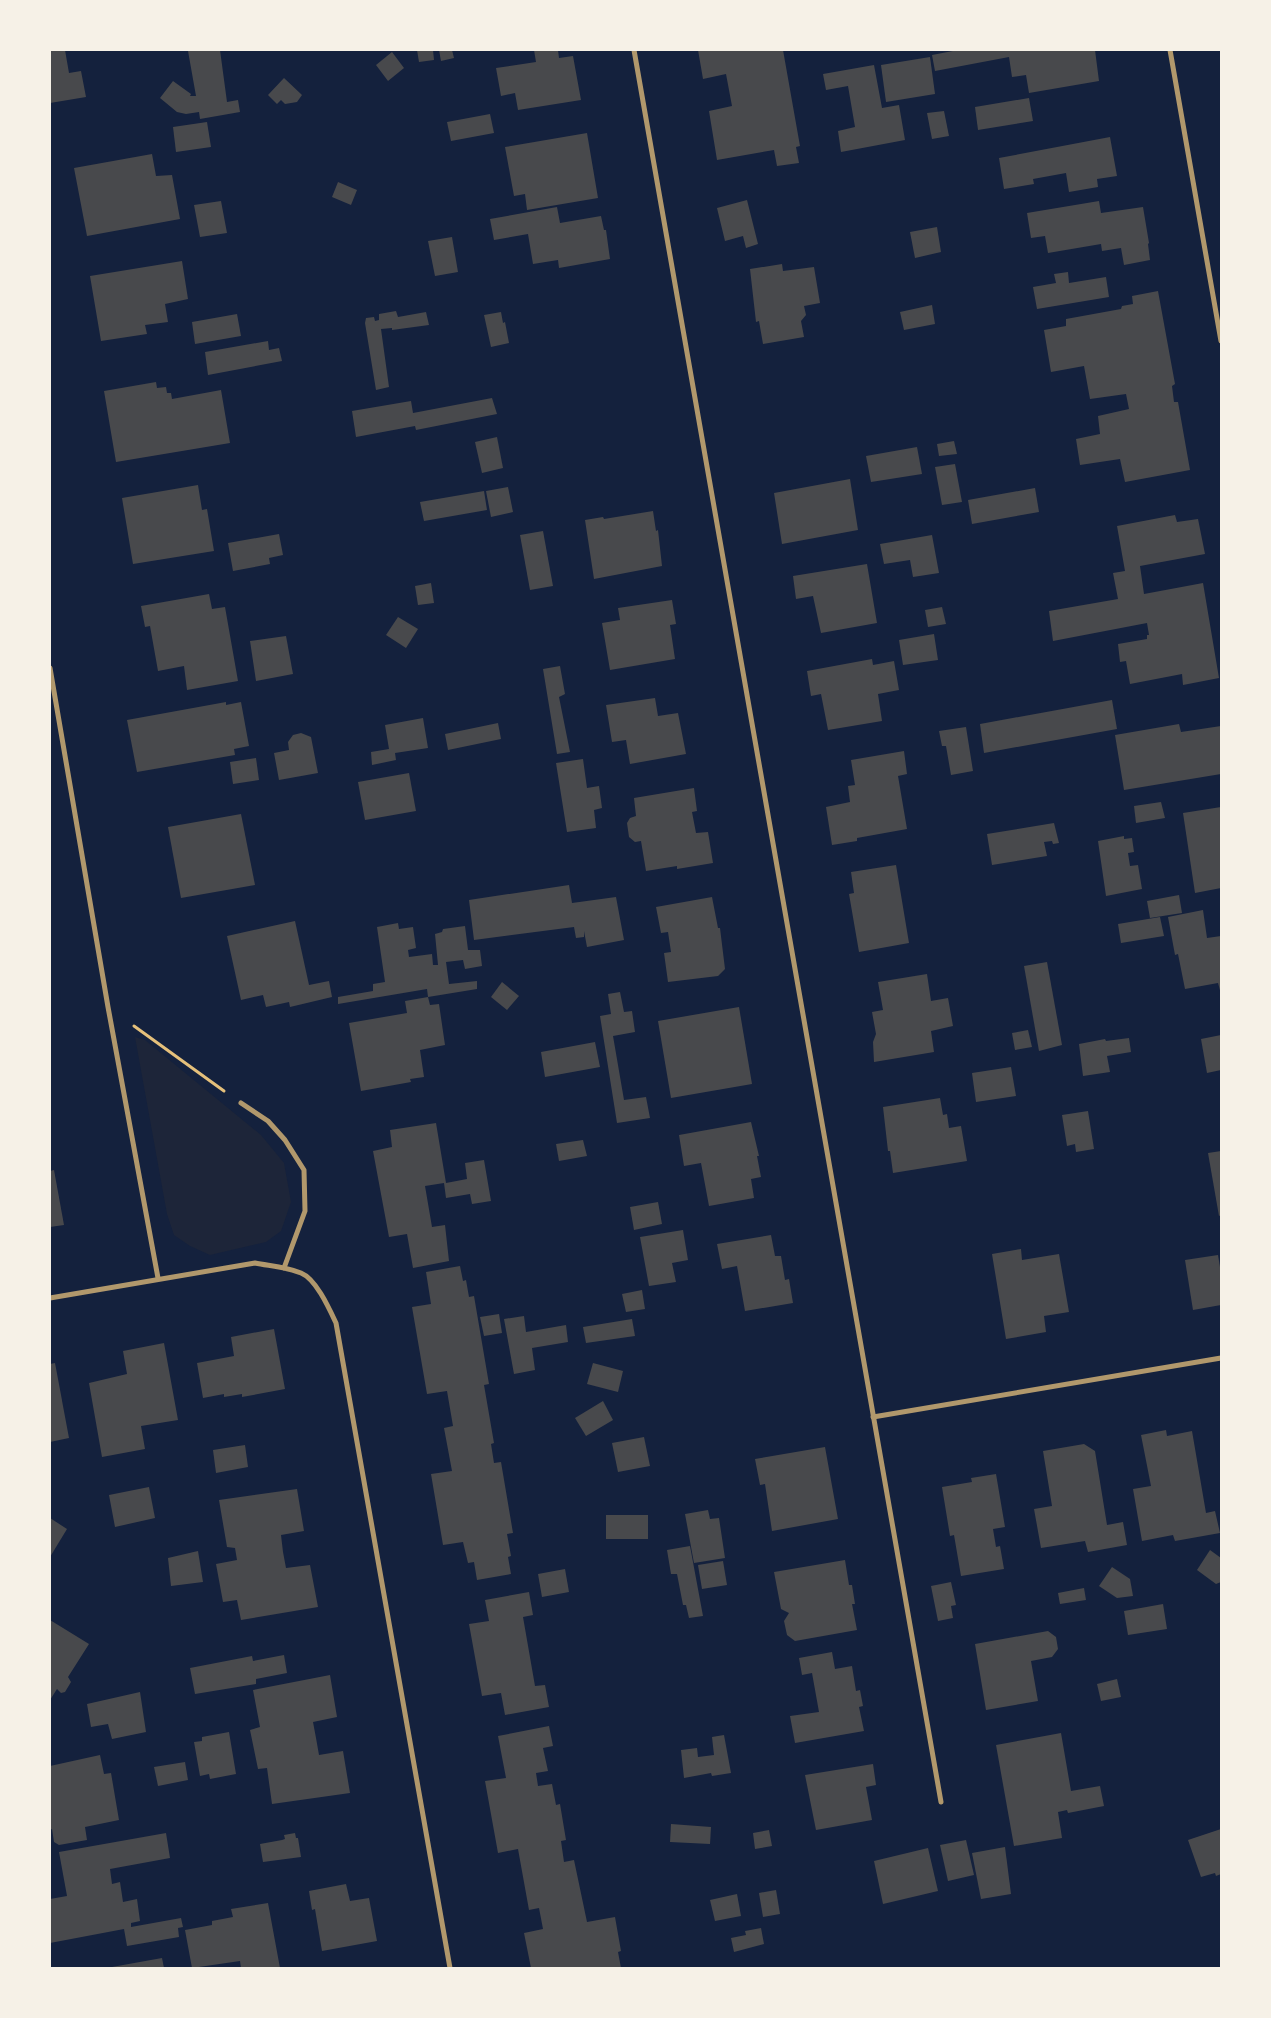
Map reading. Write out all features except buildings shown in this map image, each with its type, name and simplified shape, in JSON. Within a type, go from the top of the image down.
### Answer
[{"type":"street","points":[[634,50],[941,1802]]},
{"type":"street","points":[[1170,50],[1221,341]]},
{"type":"street","points":[[50,668],[108,1007],[158,1278]]},
{"type":"street","points":[[241,1103],[268,1121],[284,1140],[304,1170],[305,1211],[284,1268]]},
{"type":"street","points":[[50,1298],[158,1278],[255,1263],[303,1273],[322,1294],[336,1323],[450,1968]]},
{"type":"street","points":[[873,1417],[1221,1358]]},
{"type":"path","points":[[108,1007],[241,1103]]},
{"type":"shaded area","points":[[135,1037],[145,1040],[261,1135],[284,1163],[291,1202],[281,1231],[266,1242],[210,1255],[190,1246],[174,1235],[167,1214]]}]
